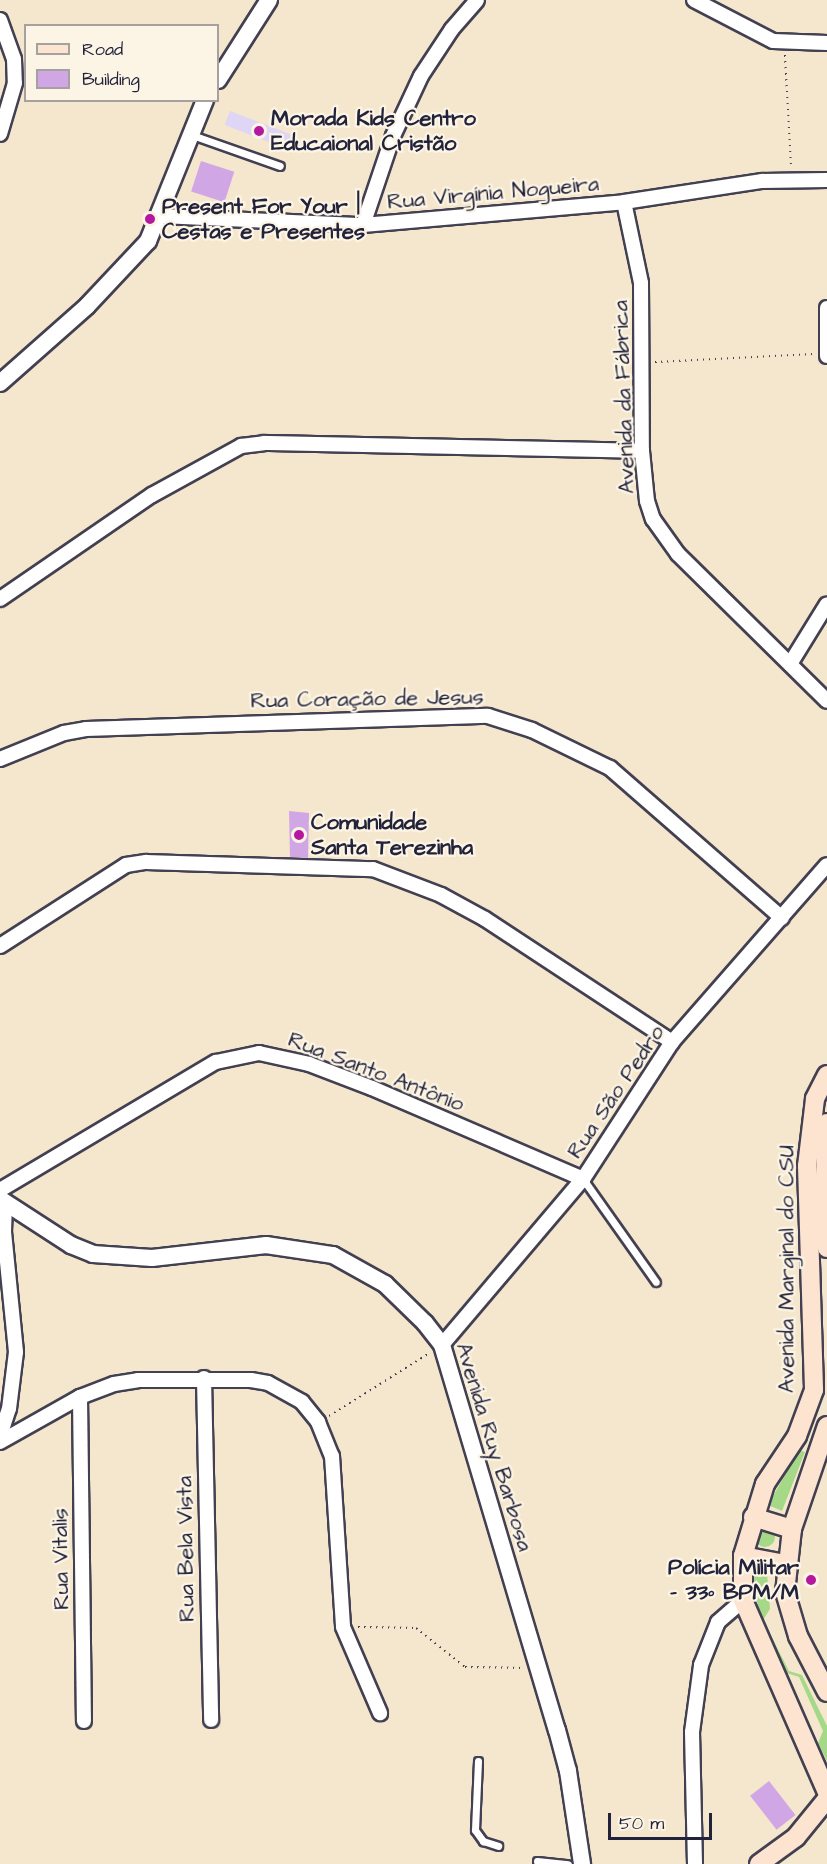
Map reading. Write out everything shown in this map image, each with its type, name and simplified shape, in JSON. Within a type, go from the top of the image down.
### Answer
[{"type":"main road","name":"Avenida Marginal do CSU","points":[[827,1075],[815,1099],[807,1166],[814,1390],[810,1410],[765,1484],[753,1517],[743,1556],[743,1600],[827,1792]]},
{"type":"main road","name":"Avenida Marginal do CSU","points":[[827,1123],[824,1200],[827,1248]]},
{"type":"main road","points":[[827,1426],[792,1529],[785,1564],[785,1592],[798,1636],[827,1692]]},
{"type":"main road","points":[[753,1517],[792,1529]]},
{"type":"main road","points":[[743,1556],[785,1564]]},
{"type":"main road","points":[[759,1864],[796,1837],[827,1799]]},
{"type":"street","points":[[219,78],[269,0]]},
{"type":"street","points":[[363,225],[393,136],[421,76],[452,29],[477,0]]},
{"type":"street","points":[[694,0],[756,34],[784,43],[827,43]]},
{"type":"street","points":[[0,20],[14,59],[15,83],[0,134]]},
{"type":"street","points":[[0,382],[132,262],[161,216],[190,134],[204,102]]},
{"type":"street","name":"Rua Virgínia Nogueira","points":[[161,216],[363,225],[624,202],[762,181],[827,180]]},
{"type":"street","name":"Avenida da Fábrica","points":[[624,202],[641,283],[642,452],[647,501],[664,538],[827,701]]},
{"type":"street","points":[[826,355],[827,308]]},
{"type":"street","points":[[0,599],[152,495],[241,446],[276,443],[642,452]]},
{"type":"street","points":[[790,664],[827,604]]},
{"type":"street","name":"Rua Coração de Jesus","points":[[0,759],[64,733],[86,729],[488,716],[532,730],[610,768],[782,918]]},
{"type":"street","points":[[0,946],[126,865],[146,862],[373,869],[441,895],[485,919],[672,1042]]},
{"type":"street","name":"Rua São Pedro","points":[[442,1345],[583,1179],[672,1042],[827,865]]},
{"type":"street","name":"Rua Santo Antônio","points":[[2,1198],[216,1062],[259,1053],[309,1064],[372,1088],[583,1179]]},
{"type":"street","points":[[0,1436],[14,1379],[7,1311],[2,1198]]},
{"type":"street","name":"Avenida Ruy Barbosa","points":[[2,1198],[71,1245],[117,1258],[152,1258],[266,1245],[333,1256],[385,1284],[442,1345],[568,1771],[582,1864]]},
{"type":"street","points":[[0,1442],[81,1397],[126,1382],[204,1378],[268,1383],[302,1402],[326,1436],[336,1475],[338,1598],[343,1627],[380,1713]]},
{"type":"street","name":"Rua Bela Vista","points":[[204,1378],[211,1720]]},
{"type":"street","points":[[0,1388],[14,1379]]},
{"type":"street","name":"Rua Vitalis","points":[[81,1397],[84,1721]]},
{"type":"street","points":[[695,1864],[692,1732],[700,1665],[718,1622],[743,1600]]},
{"type":"lane","points":[[190,134],[280,166]]},
{"type":"lane","points":[[583,1179],[656,1282]]},
{"type":"lane","points":[[478,1761],[475,1830],[483,1841],[498,1846]]},
{"type":"lane","points":[[537,1861],[568,1864]]},
{"type":"path","points":[[784,43],[792,181]]},
{"type":"path","points":[[643,363],[826,355]]},
{"type":"path","points":[[318,1422],[378,1389],[442,1345]]},
{"type":"path","points":[[343,1627],[416,1628],[465,1667],[539,1668]]},
{"type":"shaded area","name":"Morada Kids Centro Educaional Cristão","points":[[230,111],[295,136],[290,150],[225,125]]},
{"type":"green space","points":[[799,1450],[805,1452],[782,1511],[768,1505]]},
{"type":"green space","points":[[765,1527],[772,1530],[775,1537],[772,1544],[765,1547],[758,1544],[755,1537],[758,1530]]},
{"type":"green space","points":[[752,1571],[767,1573],[770,1609],[763,1620],[789,1671],[802,1675],[827,1726],[827,1761],[818,1743],[823,1731],[799,1677],[784,1672],[761,1625]]},
{"type":"building","points":[[201,161],[234,172],[224,202],[191,191]]},
{"type":"building","name":"Comunidade Santa Terezinha","points":[[289,811],[309,813],[308,858],[290,857]]},
{"type":"building","points":[[769,1781],[795,1815],[777,1830],[750,1796]]},
{"type":"place","name":"Morada Kids Centro Educaional Cristão","points":[[259,131]]},
{"type":"place","name":"Present For Your | Cestas e Presentes","points":[[150,219]]},
{"type":"place","name":"Comunidade Santa Terezinha","points":[[299,835]]},
{"type":"place","name":"Polícia Militar - 33º BPM/M","points":[[811,1580]]}]
